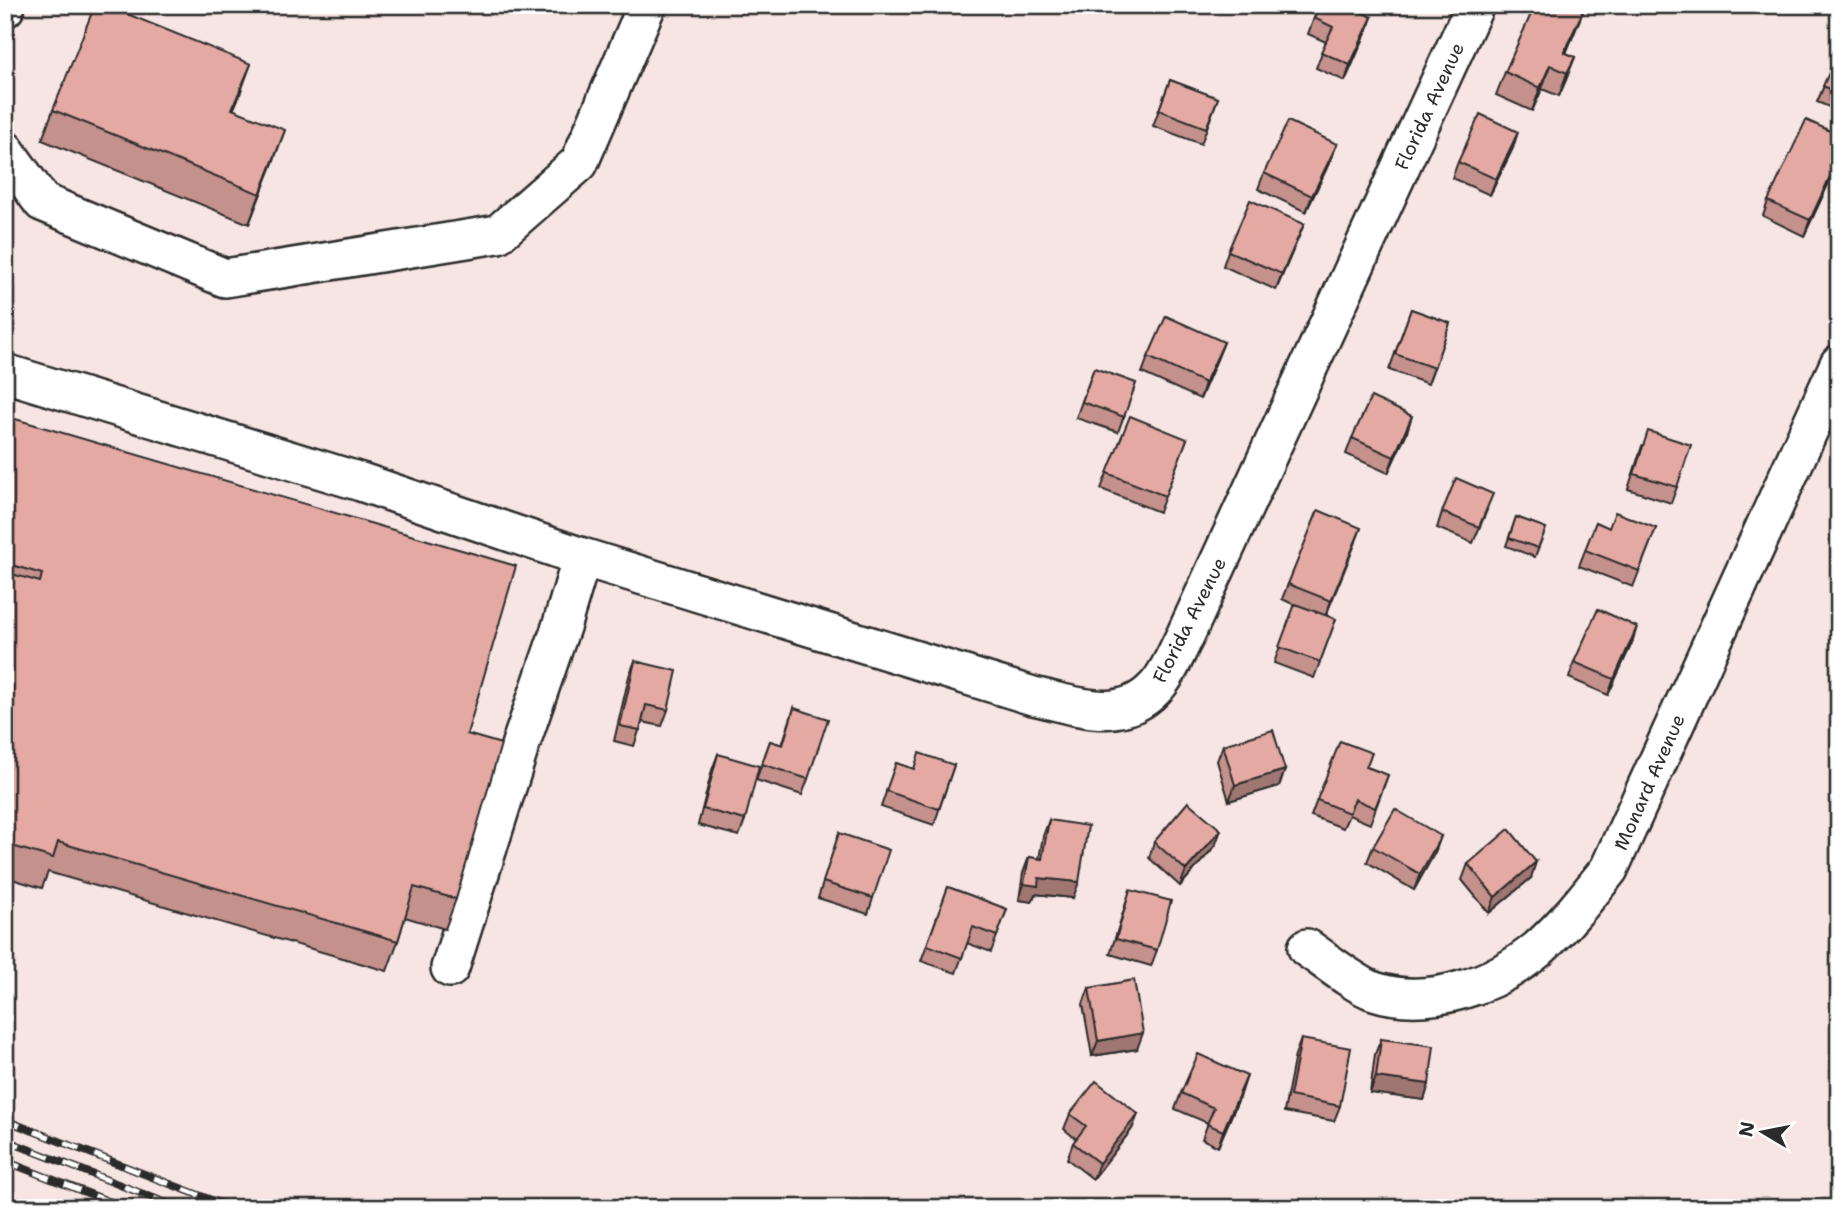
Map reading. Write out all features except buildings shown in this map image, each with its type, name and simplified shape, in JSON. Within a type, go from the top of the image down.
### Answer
[{"type":"street","points":[[5,150],[42,202],[225,278],[498,234],[579,163],[647,5]]},
{"type":"street","name":"Florida Avenue","points":[[5,373],[361,482],[582,557],[1033,696],[1108,711],[1136,704],[1157,687],[1185,636],[1475,5]]},
{"type":"street","name":"Monard Avenue","points":[[1307,948],[1371,990],[1404,999],[1442,995],[1489,981],[1536,950],[1572,915],[1609,869],[1839,364]]},
{"type":"street","points":[[450,968],[582,557]]},
{"type":"railway","points":[[5,1120],[232,1208]]},
{"type":"railway","points":[[5,1140],[179,1208]]},
{"type":"railway","points":[[5,1161],[126,1208]]}]
